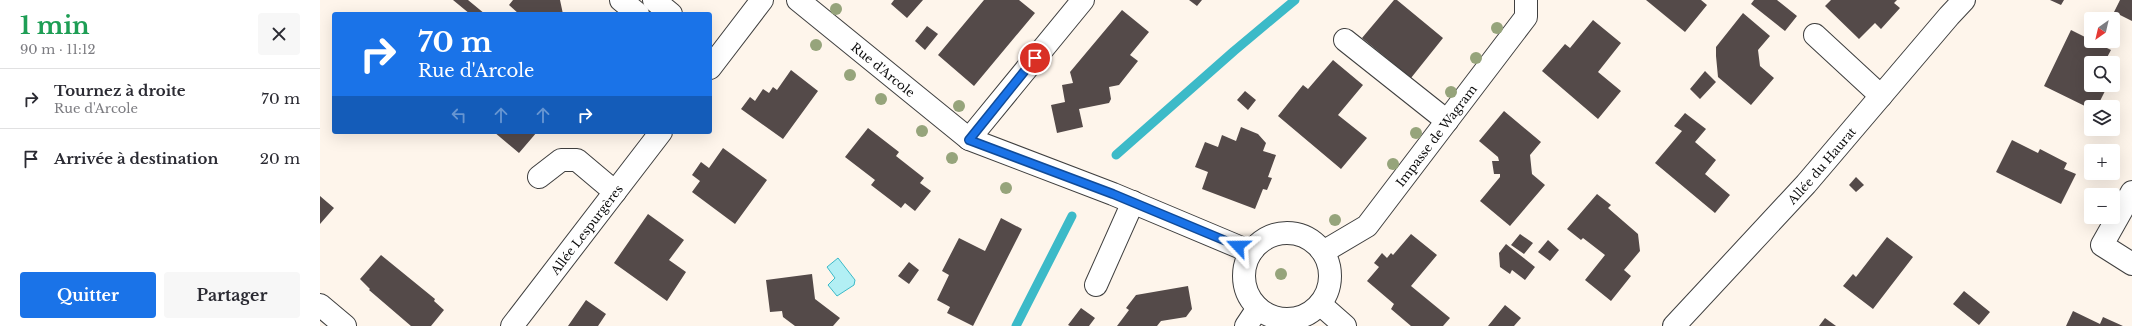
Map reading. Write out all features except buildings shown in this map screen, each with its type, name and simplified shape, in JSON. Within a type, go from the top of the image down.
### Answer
[{"type":"street","points":[[622,0],[636,12]]},
{"type":"street","points":[[654,0],[669,12]]},
{"type":"street","points":[[713,57],[762,0]]},
{"type":"street","name":"Rue d'Arcole","points":[[798,0],[969,140],[1113,194],[1251,252]]},
{"type":"street","points":[[969,140],[1083,0]]},
{"type":"street","name":"Impasse de Wagram","points":[[1323,252],[1367,226],[1526,17],[1526,0]]},
{"type":"street","name":"Allée du Haurat","points":[[1674,326],[1806,184],[1964,0]]},
{"type":"street","points":[[1815,35],[1881,96]]},
{"type":"street","points":[[1345,40],[1447,121]]},
{"type":"street","name":"Allée Lespurgères","points":[[512,326],[659,134]]},
{"type":"street","points":[[539,177],[561,160],[577,160],[615,192]]},
{"type":"street","points":[[2132,192],[2102,245],[2132,264]]},
{"type":"street","points":[[1096,285],[1133,202]]},
{"type":"street","points":[[1281,233],[1300,234],[1317,244],[1323,252],[1331,280],[1320,304],[1297,318],[1278,319],[1258,308],[1245,288],[1244,269],[1251,252],[1264,239],[1281,233]]},
{"type":"street","points":[[1320,304],[1345,326]]},
{"type":"street","points":[[320,305],[345,326]]},
{"type":"street","points":[[1246,326],[1258,308]]},
{"type":"water","points":[[838,258],[855,280],[854,285],[837,296],[828,285],[835,278],[827,267]]},
{"type":"waterway","points":[[1116,155],[1234,51],[1295,0]]},
{"type":"waterway","points":[[1016,326],[1072,216]]},
{"type":"route","points":[[1035,58],[969,140],[1113,194],[1238,246]]}]
